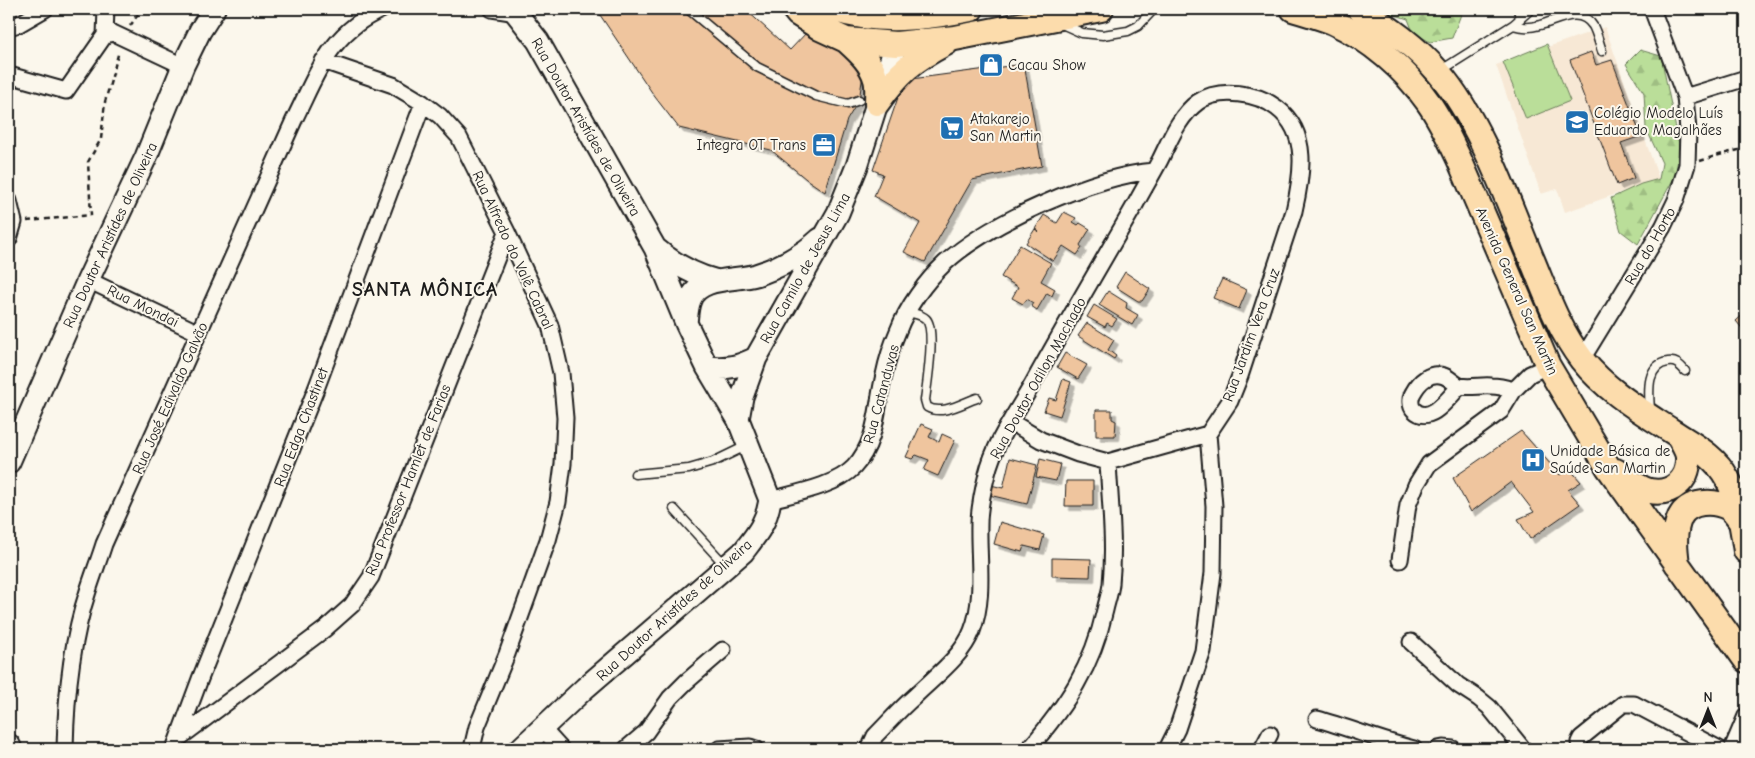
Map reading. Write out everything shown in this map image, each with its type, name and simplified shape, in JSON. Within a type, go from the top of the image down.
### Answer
[{"type":"main road","name":"Rua Doutor Aristídes de Oliveira","points":[[9,462],[88,280],[146,157],[183,66],[200,31],[214,9]]},
{"type":"main road","points":[[794,9],[798,14],[820,28],[846,40],[865,58],[876,80],[868,102]]},
{"type":"main road","points":[[832,9],[853,16],[946,14],[971,9]]},
{"type":"main road","points":[[846,40],[896,44],[954,38],[1101,9]]},
{"type":"main road","name":"Avenida General San Martin","points":[[1293,9],[1333,22],[1360,38],[1383,54],[1408,76],[1428,102],[1443,126],[1459,159],[1548,366],[1608,467],[1746,660]]},
{"type":"main road","name":"Avenida General San Martin","points":[[1360,9],[1387,27],[1439,72],[1457,97],[1484,148],[1562,329],[1582,359],[1604,384],[1650,417],[1702,450],[1734,482],[1745,541]]},
{"type":"main road","name":"Rua Doutor Aristídes de Oliveira","points":[[515,11],[538,41],[655,248],[686,323],[707,367],[738,418],[770,500],[768,514],[761,530],[743,552],[585,688],[520,749]]},
{"type":"main road","points":[[896,44],[946,14]]},
{"type":"main road","points":[[868,102],[904,69],[923,55],[954,38]]},
{"type":"main road","name":"Rua Camilo de Jesus Lima","points":[[707,367],[723,369],[740,366],[756,358],[826,234],[849,189],[868,102],[896,44]]},
{"type":"main road","points":[[686,323],[690,298],[698,289],[717,281],[734,280],[756,275],[773,268],[810,249],[826,234]]},
{"type":"main road","name":"Rua Doutor Aristídes de Oliveira","points":[[655,248],[680,266],[705,278],[717,281]]},
{"type":"main road","points":[[738,418],[742,397],[756,358]]},
{"type":"main road","points":[[1608,467],[1648,491],[1672,490],[1684,478],[1687,467],[1688,456],[1679,436]]},
{"type":"main road","points":[[1677,564],[1676,530],[1680,516],[1690,507],[1705,502],[1718,504],[1730,509],[1745,541]]},
{"type":"main road","points":[[9,745],[11,749]]},
{"type":"street","points":[[9,27],[19,24],[45,9]]},
{"type":"street","points":[[9,75],[66,91],[105,34],[106,9]]},
{"type":"street","name":"Rua José Edivaldo Galvão","points":[[65,749],[70,673],[77,634],[87,592],[104,544],[294,120],[323,61],[343,34],[367,16],[383,9]]},
{"type":"street","points":[[492,9],[515,11]]},
{"type":"street","name":"Rua do Horto","points":[[1582,359],[1663,226],[1676,200],[1687,165],[1688,130],[1684,97],[1652,9]]},
{"type":"street","points":[[105,34],[112,33],[183,66]]},
{"type":"street","name":"Rua Alfredo do Valê Cabral","points":[[323,61],[393,85],[440,116],[459,137],[507,232],[550,325],[561,373],[565,418],[563,464],[558,502],[548,540],[507,654],[477,727],[474,749]]},
{"type":"street","points":[[1684,97],[1746,78]]},
{"type":"street","name":"Rua Doutor Odilon Machado","points":[[869,749],[875,736],[946,666],[972,632],[978,610],[981,498],[988,471],[997,449],[1052,347],[1180,123],[1200,101],[1215,95],[1232,93],[1250,96],[1271,103]]},
{"type":"street","name":"Rua Edga Chastinet","points":[[176,744],[200,678],[316,389],[423,103]]},
{"type":"street","name":"Rua Jardim Vera Cruz","points":[[1208,434],[1230,401],[1240,376],[1294,211],[1300,185],[1302,164],[1300,146],[1295,129],[1286,114],[1271,103]]},
{"type":"street","name":"Rua Catanduvas","points":[[770,500],[833,481],[853,468],[863,455],[874,430],[884,375],[898,330],[931,278],[945,263],[966,247],[1050,201],[1084,187],[1120,176],[1154,171]]},
{"type":"street","points":[[9,201],[14,222],[9,239]]},
{"type":"street","name":"Rua Professor Hamlet de Farias","points":[[176,744],[325,629],[352,605],[371,577],[507,232]]},
{"type":"street","name":"Rua Mondai","points":[[88,280],[198,333]]},
{"type":"street","points":[[1400,560],[1408,505],[1422,473],[1439,456],[1501,410],[1514,390],[1530,374],[1548,366]]},
{"type":"street","points":[[1460,386],[1493,386],[1514,390]]},
{"type":"street","points":[[1011,422],[1041,440],[1078,454],[1108,462],[1208,434],[1214,506],[1214,545],[1213,573],[1203,651],[1177,729],[1167,749]]},
{"type":"street","points":[[1029,749],[1057,716],[1082,677],[1100,634],[1111,585],[1112,545],[1108,462]]},
{"type":"street","points":[[1411,642],[1458,685],[1489,707],[1523,749]]},
{"type":"street","points":[[626,749],[646,732],[670,698],[723,650]]},
{"type":"street","points":[[1580,749],[1579,742],[1581,738],[1618,707],[1628,703],[1634,704],[1719,749]]},
{"type":"street","points":[[1732,749],[1746,716]]},
{"type":"street","points":[[1318,719],[1388,743],[1414,749]]},
{"type":"street","points":[[542,728],[561,749]]},
{"type":"street","points":[[1262,749],[1270,734]]},
{"type":"street","points":[[719,749],[756,749]]},
{"type":"street","points":[[1438,749],[1453,749]]},
{"type":"lane","points":[[688,9],[757,68],[816,96],[848,104],[868,102]]},
{"type":"lane","points":[[1051,19],[1082,33],[1103,35],[1128,31],[1138,26],[1154,9]]},
{"type":"lane","points":[[1518,9],[1520,19]]},
{"type":"lane","points":[[1439,72],[1513,26],[1532,9]]},
{"type":"lane","points":[[1513,26],[1521,28],[1530,27],[1576,15],[1584,17],[1594,28],[1602,51]]},
{"type":"lane","points":[[908,312],[927,319],[931,328],[925,400],[927,407],[933,410],[941,410],[977,398]]},
{"type":"lane","points":[[1650,417],[1650,380],[1656,368],[1660,364],[1670,362],[1680,365],[1685,371]]},
{"type":"lane","points":[[635,474],[689,469],[713,462],[748,445]]},
{"type":"lane","points":[[674,509],[726,567]]},
{"type":"path","points":[[14,222],[91,215],[88,162],[102,139],[105,102],[122,38],[142,9]]},
{"type":"path","points":[[1687,165],[1719,154],[1746,148]]},
{"type":"shaded area","name":"Colégio Modelo Luís Eduardo Magalhães","points":[[1605,27],[1659,179],[1565,212],[1557,189],[1541,194],[1496,65]]},
{"type":"green space","points":[[1386,9],[1463,9],[1452,38],[1430,42],[1413,32],[1408,19],[1392,14]]},
{"type":"green space","points":[[1547,44],[1570,101],[1526,119],[1503,62]]},
{"type":"green space","points":[[1640,50],[1661,56],[1680,149],[1675,176],[1638,244],[1621,231],[1611,198],[1641,184],[1659,179],[1662,163],[1646,128],[1644,93],[1626,64]]},
{"type":"building","points":[[596,9],[745,9],[790,50],[807,32],[852,55],[863,75],[859,100],[847,120],[825,192],[771,150],[679,128],[655,97]]},
{"type":"building","points":[[1591,52],[1596,65],[1612,60],[1641,136],[1621,143],[1634,178],[1617,185],[1570,60]]},
{"type":"building","points":[[1024,64],[1042,166],[972,180],[925,262],[904,252],[920,223],[874,196],[883,174],[873,170],[904,80]]},
{"type":"building","points":[[1064,212],[1076,218],[1073,222],[1078,225],[1080,223],[1090,229],[1080,245],[1082,248],[1077,255],[1063,246],[1053,261],[1026,243],[1044,215],[1057,223]]},
{"type":"building","points":[[1020,245],[1051,263],[1041,281],[1055,289],[1052,296],[1047,293],[1037,310],[1031,306],[1033,303],[1027,299],[1023,304],[1012,298],[1018,287],[1001,277]]},
{"type":"building","points":[[1125,272],[1150,289],[1142,301],[1138,301],[1116,287]]},
{"type":"building","points":[[1222,279],[1247,290],[1239,309],[1213,298]]},
{"type":"building","points":[[1108,291],[1127,303],[1126,308],[1138,315],[1132,325],[1099,305]]},
{"type":"building","points":[[1094,305],[1117,319],[1112,326],[1107,323],[1105,327],[1087,317]]},
{"type":"building","points":[[1746,312],[1746,333],[1736,321]]},
{"type":"building","points":[[1087,323],[1114,340],[1108,350],[1116,356],[1114,359],[1078,336]]},
{"type":"building","points":[[1065,353],[1087,365],[1078,379],[1057,367]]},
{"type":"building","points":[[1063,379],[1071,382],[1060,416],[1044,411],[1049,398],[1056,400]]},
{"type":"building","points":[[1096,410],[1112,410],[1112,419],[1116,421],[1115,436],[1096,436]]},
{"type":"building","points":[[921,424],[933,429],[929,437],[939,442],[942,434],[955,440],[938,476],[924,470],[929,460],[916,455],[912,459],[906,457]]},
{"type":"building","points":[[1521,431],[1560,475],[1569,468],[1581,482],[1568,490],[1580,504],[1530,539],[1518,519],[1534,512],[1511,482],[1471,512],[1453,478]]},
{"type":"building","points":[[1010,458],[1037,465],[1027,504],[989,495],[991,485],[1003,488]]},
{"type":"building","points":[[1040,459],[1060,464],[1056,481],[1036,477]]},
{"type":"building","points":[[1066,481],[1093,481],[1093,506],[1065,506]]},
{"type":"building","points":[[1000,522],[1044,535],[1040,550],[1024,546],[1022,552],[994,544]]},
{"type":"building","points":[[1052,558],[1091,559],[1090,577],[1052,576]]},
{"type":"place","name":"Cacau Show","points":[[991,65]]},
{"type":"place","name":"Colégio Modelo Luís Eduardo Magalhães","points":[[1577,122]]},
{"type":"place","name":"Atakarejo San Martin","points":[[952,128]]},
{"type":"place","name":"Integra OT Trans","points":[[824,145]]},
{"type":"place","name":"Unidade Básica de Saúde San Martin","points":[[1533,460]]},
{"type":"district","name":"SANTA MÔNICA","points":[[425,289]]}]
